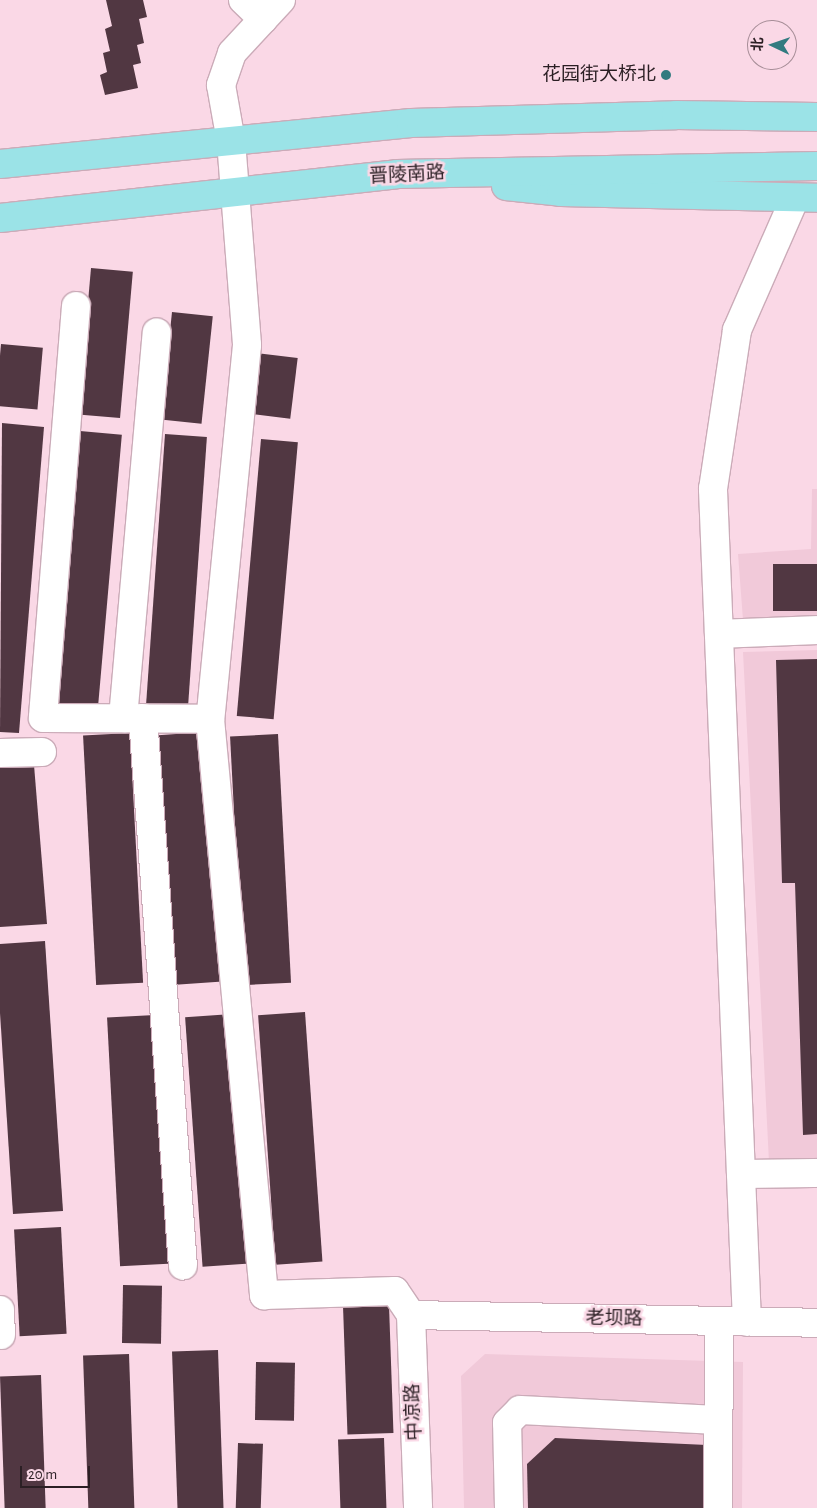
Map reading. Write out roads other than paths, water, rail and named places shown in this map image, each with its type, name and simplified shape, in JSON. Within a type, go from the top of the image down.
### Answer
[{"type":"main road","points":[[676,115],[817,102]]},
{"type":"main road","points":[[0,164],[411,123],[676,115],[817,117]]},
{"type":"main road","name":"晋陵南路","points":[[0,218],[397,174],[817,166]]},
{"type":"main road","points":[[397,174],[561,192],[806,199]]},
{"type":"street","points":[[243,0],[272,10],[232,52],[221,85],[232,140],[247,345],[210,719],[264,1295],[395,1291],[411,1315]]},
{"type":"street","points":[[747,1322],[713,489],[737,330],[806,199]]},
{"type":"street","points":[[76,306],[43,718],[210,719]]},
{"type":"street","points":[[157,332],[133,718],[182,1266]]},
{"type":"street","points":[[719,634],[817,630]]},
{"type":"street","points":[[0,753],[42,752]]},
{"type":"street","points":[[741,1174],[817,1172]]},
{"type":"street","name":"老坝路","points":[[411,1315],[817,1323]]},
{"type":"street","name":"中凉路","points":[[411,1315],[418,1508]]},
{"type":"street","points":[[718,1508],[719,1321]]},
{"type":"street","points":[[509,1508],[507,1423],[520,1410],[718,1420]]},
{"type":"place","name":"花园街大桥北","points":[[666,75]]}]
